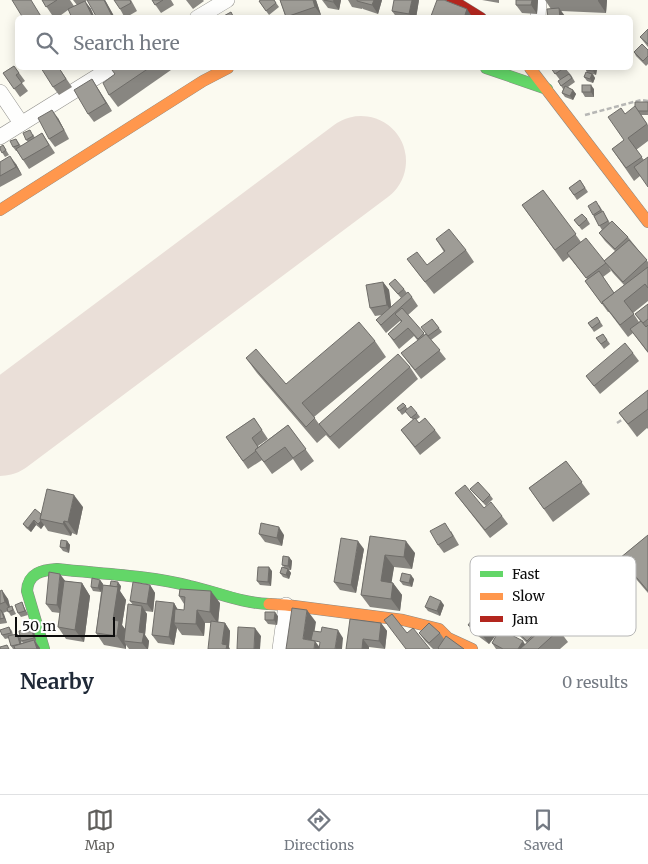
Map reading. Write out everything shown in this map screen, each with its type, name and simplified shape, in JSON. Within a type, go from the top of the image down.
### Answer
[{"type":"street","points":[[202,15],[227,0]]},
{"type":"street","points":[[452,0],[478,10]]},
{"type":"street","points":[[538,15],[539,0]]},
{"type":"street","points":[[0,137],[108,70]]},
{"type":"street","points":[[492,70],[545,87]]},
{"type":"street","points":[[532,70],[648,222]]},
{"type":"street","points":[[540,70],[545,87]]},
{"type":"street","points":[[0,210],[207,72]]},
{"type":"street","points":[[0,92],[21,123]]},
{"type":"street","points":[[44,649],[26,591],[28,581],[34,575],[43,571],[57,569],[154,579],[191,586],[235,600],[258,604],[286,605],[403,620],[439,629],[448,638],[472,649]]},
{"type":"street","points":[[280,649],[286,605]]},
{"type":"path","points":[[570,119],[641,100],[648,101]]},
{"type":"path","points":[[617,423],[632,414]]},
{"type":"building","points":[[12,0],[31,0],[40,15],[21,15]]},
{"type":"building","points":[[42,0],[57,0],[46,7]]},
{"type":"building","points":[[87,0],[104,0],[112,15],[95,15]]},
{"type":"building","points":[[114,0],[130,0],[131,3],[120,9]]},
{"type":"building","points":[[152,0],[163,0],[155,5]]},
{"type":"building","points":[[274,0],[276,3],[266,11],[259,1]]},
{"type":"building","points":[[280,0],[313,0],[315,7],[292,15],[285,15]]},
{"type":"building","points":[[357,0],[374,0],[372,5]]},
{"type":"building","points":[[394,0],[412,0],[409,14],[392,11]]},
{"type":"building","points":[[437,0],[444,0],[467,9],[465,15],[431,15]]},
{"type":"building","points":[[516,0],[532,0],[531,5],[516,5]]},
{"type":"building","points":[[85,1],[92,15],[71,15],[68,9]]},
{"type":"building","points":[[559,8],[560,15],[548,15],[547,9]]},
{"type":"building","points":[[648,29],[648,44],[640,37]]},
{"type":"building","points":[[642,44],[648,50],[648,56],[643,61],[634,52]]},
{"type":"building","points":[[14,66],[15,70],[19,73],[16,75],[22,83],[14,89],[3,73]]},
{"type":"building","points":[[42,70],[60,70],[66,79],[53,87]]},
{"type":"building","points":[[112,70],[146,70],[109,95],[103,83],[115,74]]},
{"type":"building","points":[[552,70],[561,70],[555,74]]},
{"type":"building","points":[[586,72],[592,74],[590,79],[584,77]]},
{"type":"building","points":[[569,74],[572,78],[561,86],[558,81]]},
{"type":"building","points":[[92,79],[106,103],[88,114],[74,90]]},
{"type":"building","points":[[582,85],[591,85],[591,92],[582,92]]},
{"type":"building","points":[[565,86],[573,90],[570,96],[562,93]]},
{"type":"building","points":[[635,102],[648,102],[648,111],[638,111],[635,107]]},
{"type":"building","points":[[635,106],[647,124],[628,138],[642,157],[626,168],[612,149],[624,140],[608,117],[621,108],[625,114]]},
{"type":"building","points":[[52,110],[64,130],[49,139],[38,118]]},
{"type":"building","points":[[30,130],[33,136],[26,140],[23,133]]},
{"type":"building","points":[[42,133],[49,145],[23,160],[16,149]]},
{"type":"building","points":[[16,139],[19,145],[13,147],[10,141]]},
{"type":"building","points":[[3,145],[6,150],[2,153],[0,147]]},
{"type":"building","points":[[10,156],[16,167],[0,176],[0,162]]},
{"type":"building","points":[[648,157],[648,187],[634,167]]},
{"type":"building","points":[[580,180],[585,188],[574,195],[569,188]]},
{"type":"building","points":[[543,190],[576,234],[555,250],[522,205]]},
{"type":"building","points":[[596,201],[601,210],[593,215],[588,206]]},
{"type":"building","points":[[603,211],[608,221],[599,226],[594,216]]},
{"type":"building","points":[[582,214],[587,219],[579,226],[574,220]]},
{"type":"building","points":[[612,221],[628,237],[615,249],[599,233]]},
{"type":"building","points":[[449,229],[466,250],[425,282],[407,259],[417,252],[427,265],[445,251],[436,239]]},
{"type":"building","points":[[586,238],[606,263],[586,278],[567,253]]},
{"type":"building","points":[[629,240],[647,260],[623,282],[604,261]]},
{"type":"building","points":[[648,267],[648,288],[645,284],[624,301],[634,314],[620,325],[602,302]]},
{"type":"building","points":[[599,271],[614,293],[602,304],[585,281]]},
{"type":"building","points":[[395,279],[404,289],[398,294],[389,284]]},
{"type":"building","points":[[383,282],[387,305],[370,308],[366,285]]},
{"type":"building","points":[[408,292],[412,297],[381,325],[376,320]]},
{"type":"building","points":[[648,304],[648,319],[643,323],[635,314]]},
{"type":"building","points":[[402,308],[424,333],[418,339],[408,328],[394,340],[388,334],[402,321],[395,314]]},
{"type":"building","points":[[597,317],[600,322],[592,328],[588,323]]},
{"type":"building","points":[[432,319],[439,328],[428,336],[421,327]]},
{"type":"building","points":[[641,321],[646,327],[648,325],[648,352],[630,329]]},
{"type":"building","points":[[359,322],[375,341],[302,403],[315,418],[306,427],[246,358],[256,349],[286,384]]},
{"type":"building","points":[[426,334],[440,350],[415,370],[401,353]]},
{"type":"building","points":[[603,334],[607,340],[601,344],[596,338]]},
{"type":"building","points":[[625,343],[633,353],[594,386],[586,376]]},
{"type":"building","points":[[398,354],[410,367],[330,437],[319,424]]},
{"type":"building","points":[[648,390],[648,409],[628,424],[619,413]]},
{"type":"building","points":[[403,403],[406,406],[399,411],[397,408]]},
{"type":"building","points":[[411,406],[417,413],[411,418],[405,411]]},
{"type":"building","points":[[254,418],[262,430],[252,438],[258,447],[256,451],[243,461],[226,437]]},
{"type":"building","points":[[415,418],[419,423],[425,418],[435,430],[415,447],[401,430]]},
{"type":"building","points":[[288,425],[306,449],[293,458],[285,447],[264,462],[255,450]]},
{"type":"building","points":[[566,461],[582,482],[544,509],[529,488]]},
{"type":"building","points":[[478,482],[490,495],[483,502],[470,489]]},
{"type":"building","points":[[465,485],[484,508],[491,502],[502,516],[485,530],[455,493]]},
{"type":"building","points":[[47,489],[74,495],[68,522],[64,521],[63,524],[40,519]]},
{"type":"building","points":[[35,509],[41,514],[41,521],[38,524],[34,520],[28,528],[23,524]]},
{"type":"building","points":[[261,523],[279,527],[277,538],[259,534]]},
{"type":"building","points":[[445,523],[453,536],[438,545],[430,531]]},
{"type":"building","points":[[648,535],[648,591],[636,577],[636,556],[622,556]]},
{"type":"building","points":[[370,536],[406,541],[404,557],[385,555],[381,581],[393,583],[391,599],[361,595]]},
{"type":"building","points":[[341,538],[358,541],[351,585],[334,582]]},
{"type":"building","points":[[61,540],[67,541],[66,548],[60,547]]},
{"type":"building","points":[[283,556],[289,557],[288,566],[282,565]]},
{"type":"building","points":[[258,567],[269,567],[268,582],[257,581]]},
{"type":"building","points":[[282,567],[288,569],[286,575],[280,573]]},
{"type":"building","points":[[49,572],[60,574],[57,605],[46,604]]},
{"type":"building","points":[[402,573],[411,575],[409,583],[400,581]]},
{"type":"building","points":[[92,578],[100,580],[98,588],[91,587]]},
{"type":"building","points":[[64,581],[82,583],[75,630],[58,627]]},
{"type":"building","points":[[111,581],[118,582],[117,587],[110,586]]},
{"type":"building","points":[[133,582],[150,585],[147,604],[130,601]]},
{"type":"building","points":[[103,585],[118,587],[113,620],[119,621],[117,636],[96,633]]},
{"type":"building","points":[[180,589],[211,591],[210,612],[197,610],[196,624],[174,623],[175,609],[184,610],[185,597],[179,596]]},
{"type":"building","points":[[2,590],[5,602],[0,604],[0,591]]},
{"type":"building","points":[[430,596],[441,601],[437,611],[425,607]]},
{"type":"building","points":[[156,601],[174,603],[169,637],[152,635]]},
{"type":"building","points":[[22,602],[25,611],[18,613],[15,605]]},
{"type":"building","points":[[128,604],[142,606],[139,632],[144,633],[142,643],[124,641]]},
{"type":"building","points":[[12,606],[13,610],[8,612],[7,608]]},
{"type":"building","points":[[292,608],[307,610],[303,639],[315,641],[314,649],[286,649]]},
{"type":"building","points":[[0,610],[4,618],[0,619]]},
{"type":"building","points":[[265,612],[275,612],[274,620],[265,620]]},
{"type":"building","points":[[392,614],[407,633],[413,628],[430,649],[406,649],[384,620]]},
{"type":"building","points":[[350,619],[381,623],[379,641],[363,639],[362,649],[346,649]]},
{"type":"building","points":[[211,621],[225,623],[222,644],[227,645],[226,649],[208,649]]},
{"type":"building","points":[[429,623],[440,633],[429,643],[419,633]]},
{"type":"building","points":[[9,627],[11,633],[2,635],[0,630]]},
{"type":"building","points":[[31,627],[34,638],[21,641],[19,631]]},
{"type":"building","points":[[238,627],[255,628],[254,649],[237,649]]},
{"type":"building","points":[[322,627],[338,630],[335,649],[319,649],[320,642],[311,640],[313,631],[321,632]]},
{"type":"building","points":[[17,634],[20,644],[11,646],[8,636]]},
{"type":"building","points":[[446,636],[464,649],[439,649]]},
{"type":"building","points":[[496,636],[513,636],[523,641],[518,649],[503,649],[492,643]]},
{"type":"building","points":[[522,636],[532,636],[527,641]]},
{"type":"building","points":[[534,636],[552,636],[538,649],[520,649]]},
{"type":"building","points":[[34,640],[37,649],[15,649],[14,646]]},
{"type":"building","points":[[7,645],[9,649],[0,649],[0,647]]},
{"type":"runway","points":[[0,431],[361,161]]},
{"type":"traffic: fast","points":[[492,70],[547,89]]},
{"type":"traffic: fast","points":[[44,649],[27,591],[33,576],[46,570],[57,569],[157,579],[249,602],[269,604]]},
{"type":"traffic: slow","points":[[0,210],[203,81],[224,70]]},
{"type":"traffic: slow","points":[[532,70],[648,222]]},
{"type":"traffic: slow","points":[[269,604],[403,620],[439,629],[448,638],[472,649]]},
{"type":"traffic: jam","points":[[452,0],[476,15]]}]
